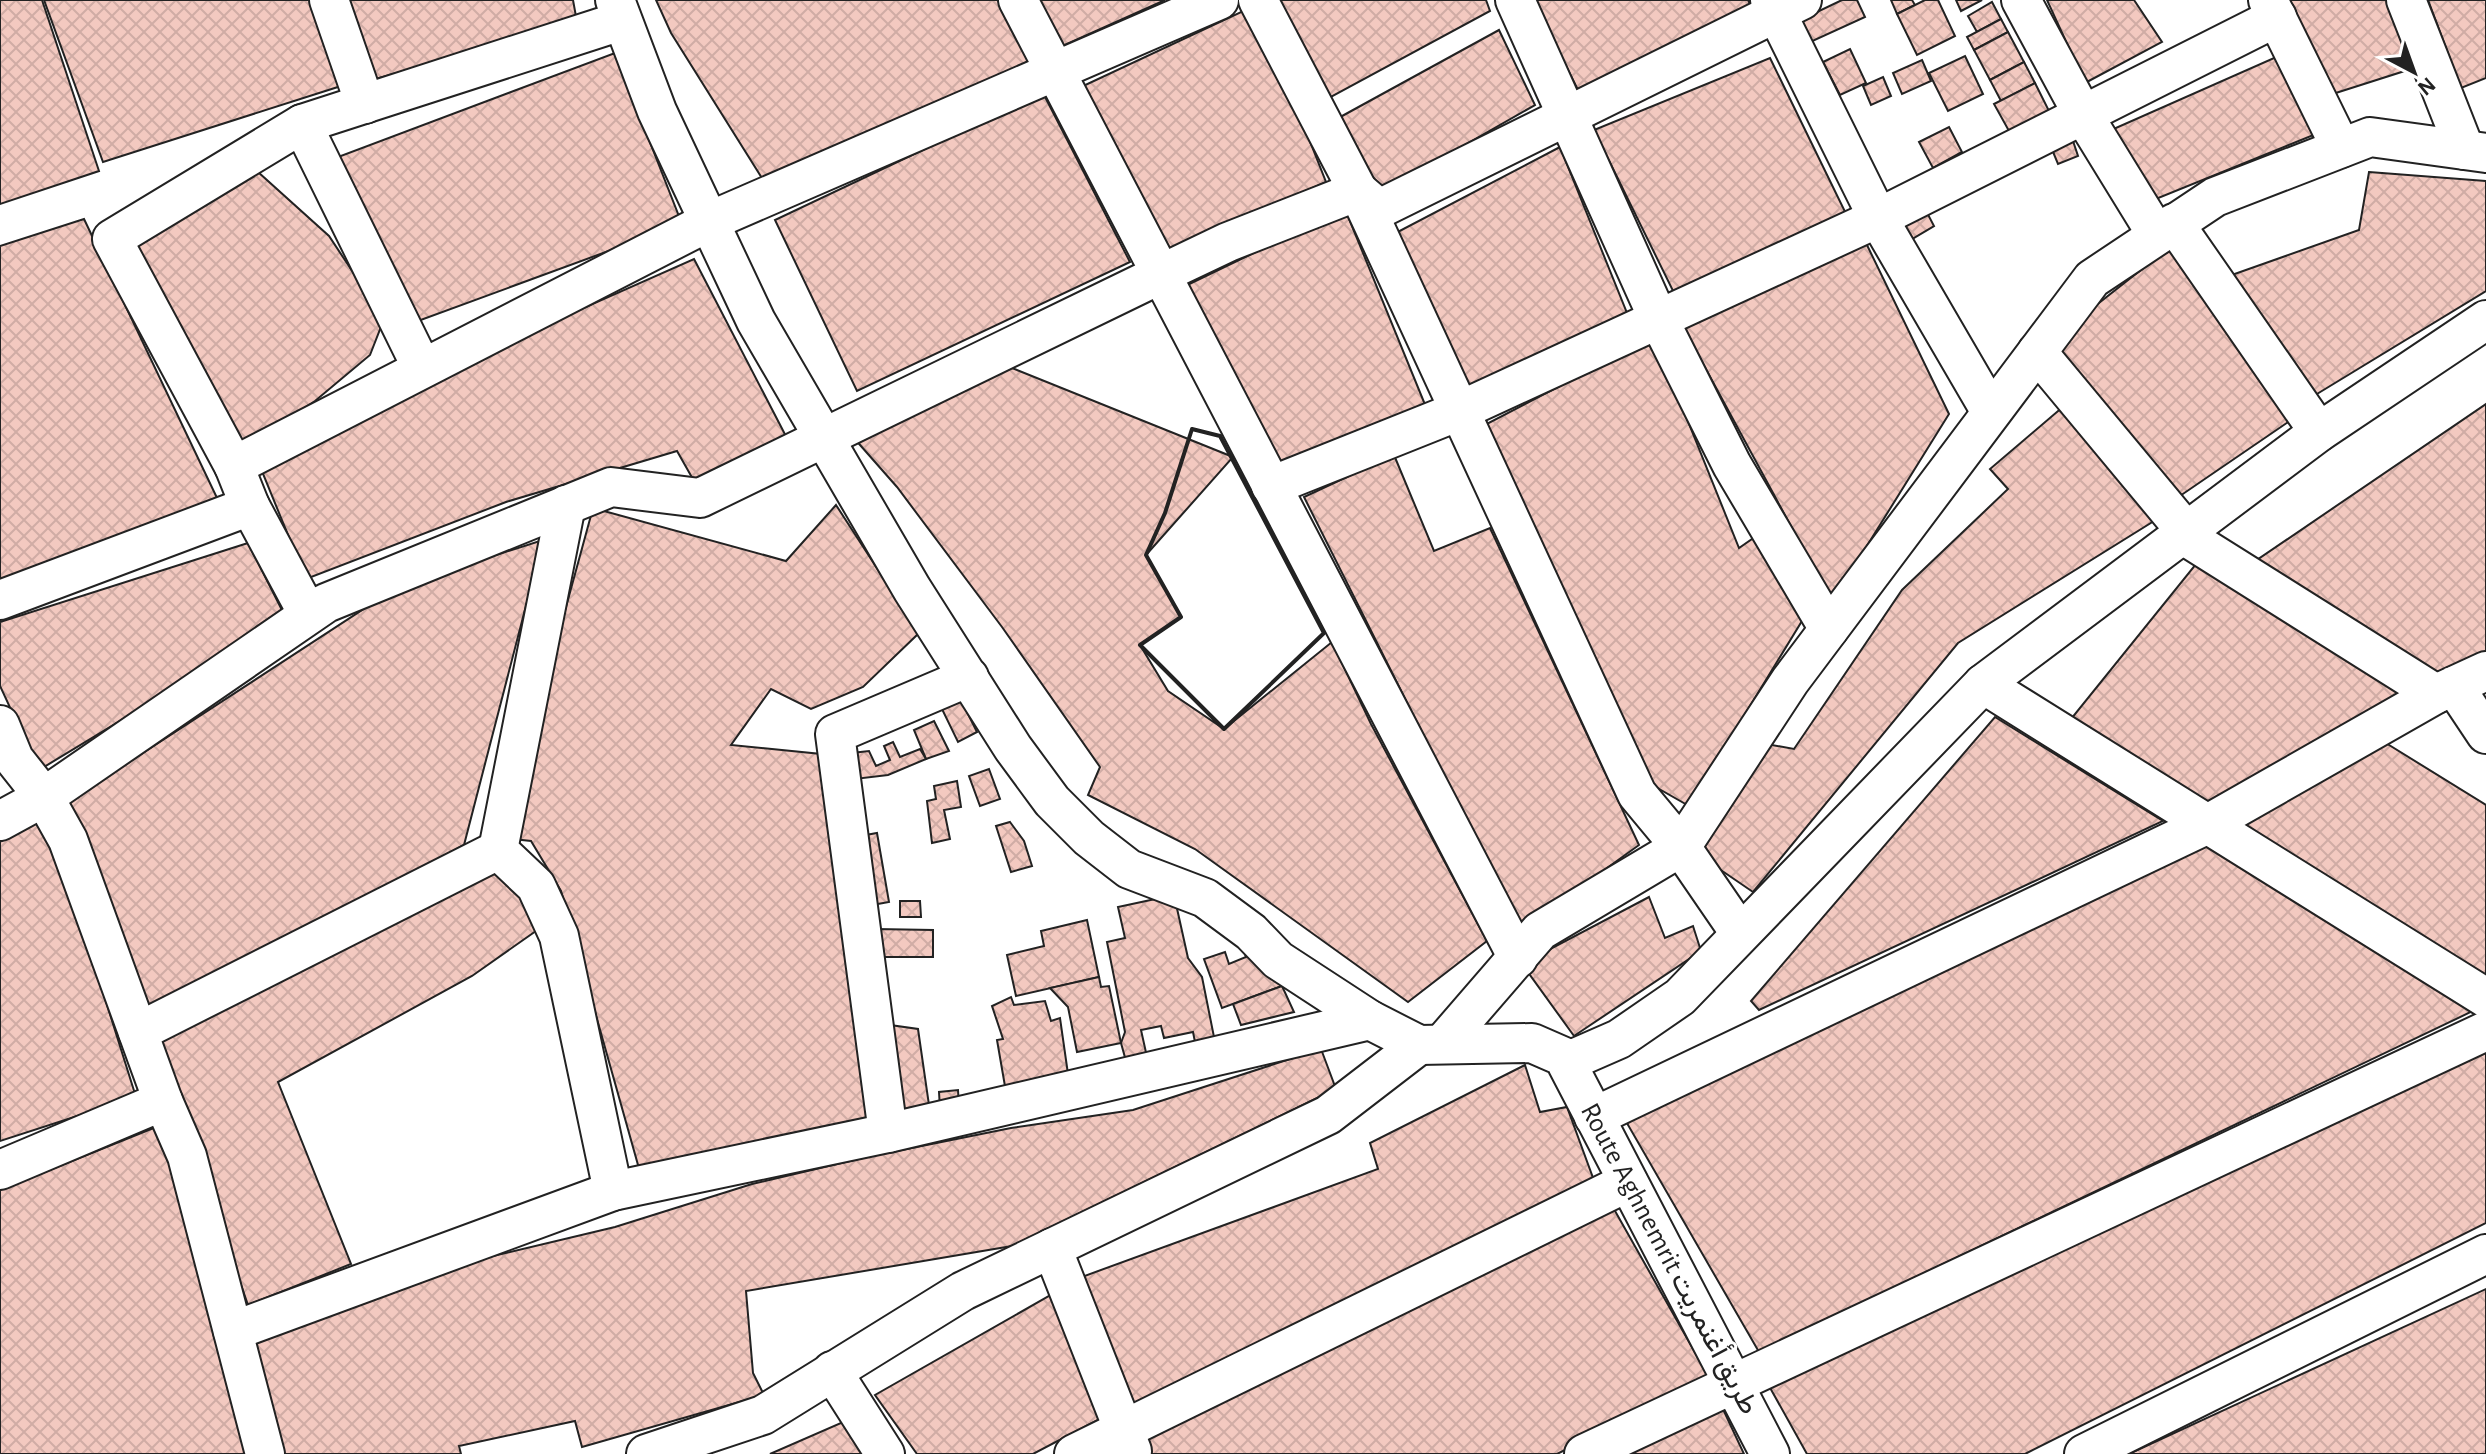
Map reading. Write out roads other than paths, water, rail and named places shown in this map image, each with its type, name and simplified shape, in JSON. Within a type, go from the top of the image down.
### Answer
[{"type":"street","points":[[329,0],[365,104]]},
{"type":"street","points":[[1018,0],[1518,958]]},
{"type":"street","points":[[234,466],[710,221],[1219,0]]},
{"type":"street","points":[[1258,0],[1358,191],[1637,794],[1681,847],[1740,933]]},
{"type":"street","points":[[1515,0],[1658,318],[1732,465],[1829,629]]},
{"type":"street","points":[[2021,0],[2082,113],[2319,432]]},
{"type":"street","points":[[2406,0],[2476,152]]},
{"type":"street","points":[[1358,191],[1379,209],[1783,4],[1878,218],[1991,412]]},
{"type":"street","points":[[1271,486],[1459,411],[1878,218],[2082,113],[2273,9],[2341,148]]},
{"type":"street","points":[[308,614],[250,506],[234,466],[112,239],[302,124],[365,104],[618,10],[657,111],[756,321],[912,589],[1052,801],[1089,838],[1129,869],[1205,898],[1251,932],[1278,960],[1370,1020],[1431,1044],[1532,1043],[1569,1062],[1650,1021],[1680,997],[1983,684],[2319,432],[2486,320]]},
{"type":"street","points":[[302,124],[422,368]]},
{"type":"street","points":[[646,1454],[763,1415],[963,1291],[1328,1115],[1431,1044],[1518,958],[1540,931],[1681,847],[1790,681],[2092,279],[2215,197],[2370,137],[2476,152]]},
{"type":"street","points":[[0,821],[44,797],[326,603],[611,487],[700,498],[1228,242],[1358,191]]},
{"type":"street","points":[[2037,352],[2183,532],[2459,684],[2486,734]]},
{"type":"street","points":[[498,850],[566,505]]},
{"type":"street","points":[[0,600],[250,506]]},
{"type":"street","points":[[888,1133],[835,734],[969,677]]},
{"type":"street","points":[[1983,684],[2486,998]]},
{"type":"street","points":[[1594,1117],[2206,825],[2459,684]]},
{"type":"street","points":[[0,725],[14,759],[44,797],[68,840],[163,1101],[187,1156],[265,1454]]},
{"type":"street","points":[[138,1032],[498,850]]},
{"type":"street","points":[[498,850],[536,886],[559,936],[613,1191]]},
{"type":"street","points":[[233,1331],[613,1191],[888,1133],[1370,1020]]},
{"type":"street","points":[[1584,1454],[1732,1381],[2486,1031]]},
{"type":"street","name":"Route Aghnemrit طريق أغنمريت","points":[[1569,1062],[1594,1117],[1770,1454]]},
{"type":"street","points":[[0,1170],[163,1101]]},
{"type":"street","points":[[1074,1454],[1128,1442],[1628,1182]]},
{"type":"street","points":[[1052,1248],[1128,1442]]},
{"type":"street","points":[[2084,1454],[2486,1254]]},
{"type":"street","points":[[832,1371],[885,1454]]}]
